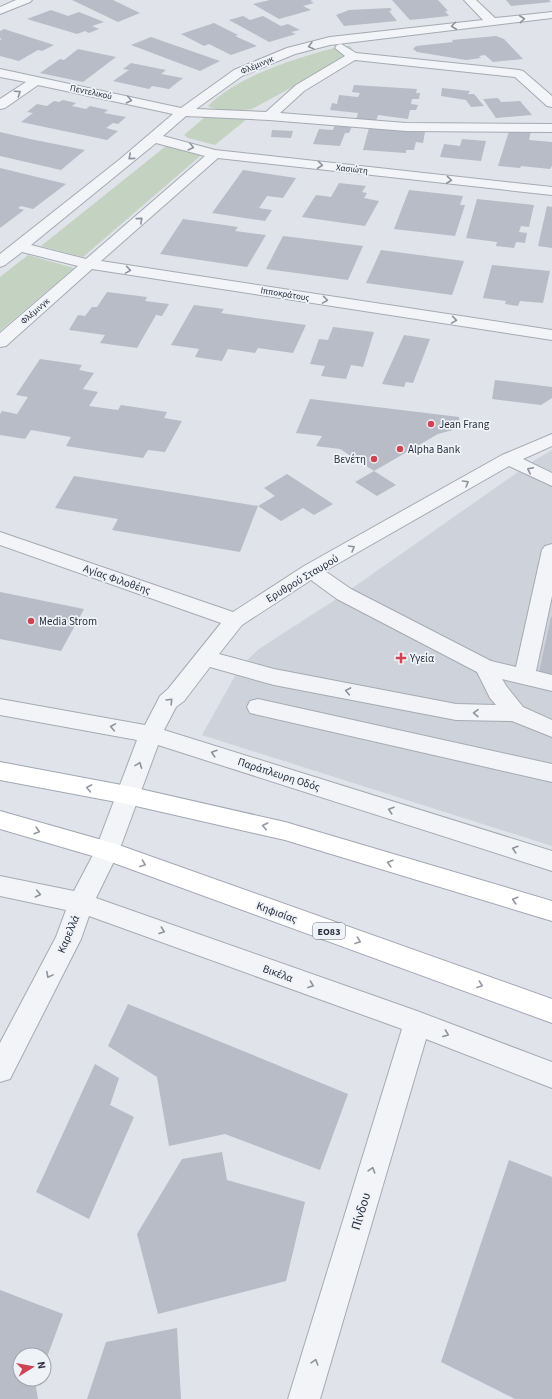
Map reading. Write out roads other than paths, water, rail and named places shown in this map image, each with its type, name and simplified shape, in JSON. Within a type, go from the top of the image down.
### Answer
[{"type":"main road","points":[[0,771],[127,795],[285,831],[552,911]]},
{"type":"main road","name":"Κηφισίας","points":[[0,820],[107,851],[552,1011]]},
{"type":"street","points":[[0,11],[26,0]]},
{"type":"street","points":[[470,0],[492,22]]},
{"type":"street","name":"Φλέμινγκ","points":[[0,262],[183,112],[238,73],[291,51],[330,41],[552,15]]},
{"type":"street","points":[[330,41],[353,56],[519,74],[552,103]]},
{"type":"street","points":[[269,116],[300,88],[353,56]]},
{"type":"street","name":"Πεντελικού","points":[[0,73],[183,112],[269,116],[406,128],[552,128]]},
{"type":"street","points":[[0,105],[36,81]]},
{"type":"street","name":"Χασιώτη","points":[[153,138],[215,154],[552,191]]},
{"type":"street","name":"Φλέμινγκ","points":[[0,342],[215,154]]},
{"type":"street","name":"Ιπποκράτους","points":[[20,247],[89,264],[552,335]]},
{"type":"street","name":"Ερυθρού Σταυρού","points":[[127,795],[151,734],[168,702],[176,695],[235,620],[311,571],[508,459],[552,439]]},
{"type":"street","points":[[508,459],[552,480]]},
{"type":"street","name":"Αγίας Φιλοθέης","points":[[0,538],[235,620]]},
{"type":"street","points":[[524,677],[552,550]]},
{"type":"street","points":[[311,571],[344,594],[485,667],[552,683]]},
{"type":"street","points":[[205,658],[274,677],[456,712],[516,713],[552,729]]},
{"type":"street","points":[[485,667],[498,692],[516,713]]},
{"type":"street","name":"Παράπλευρη Οδός","points":[[0,707],[151,734],[552,861]]},
{"type":"street","points":[[258,707],[552,774]]},
{"type":"street","name":"Καρελλά","points":[[0,1070],[68,939],[81,903],[107,851],[127,795]]},
{"type":"street","name":"Βικέλα","points":[[0,886],[81,903],[417,1023],[552,1075]]},
{"type":"street","name":"Πίνδου","points":[[304,1399],[417,1023]]},
{"type":"place","name":"Jean Frang","points":[[431,424]]},
{"type":"place","name":"Alpha Bank","points":[[400,449]]},
{"type":"place","name":"Βενέτη","points":[[374,459]]},
{"type":"place","name":"Media Strom","points":[[31,621]]},
{"type":"place","name":"Υγεία","points":[[401,658]]}]
